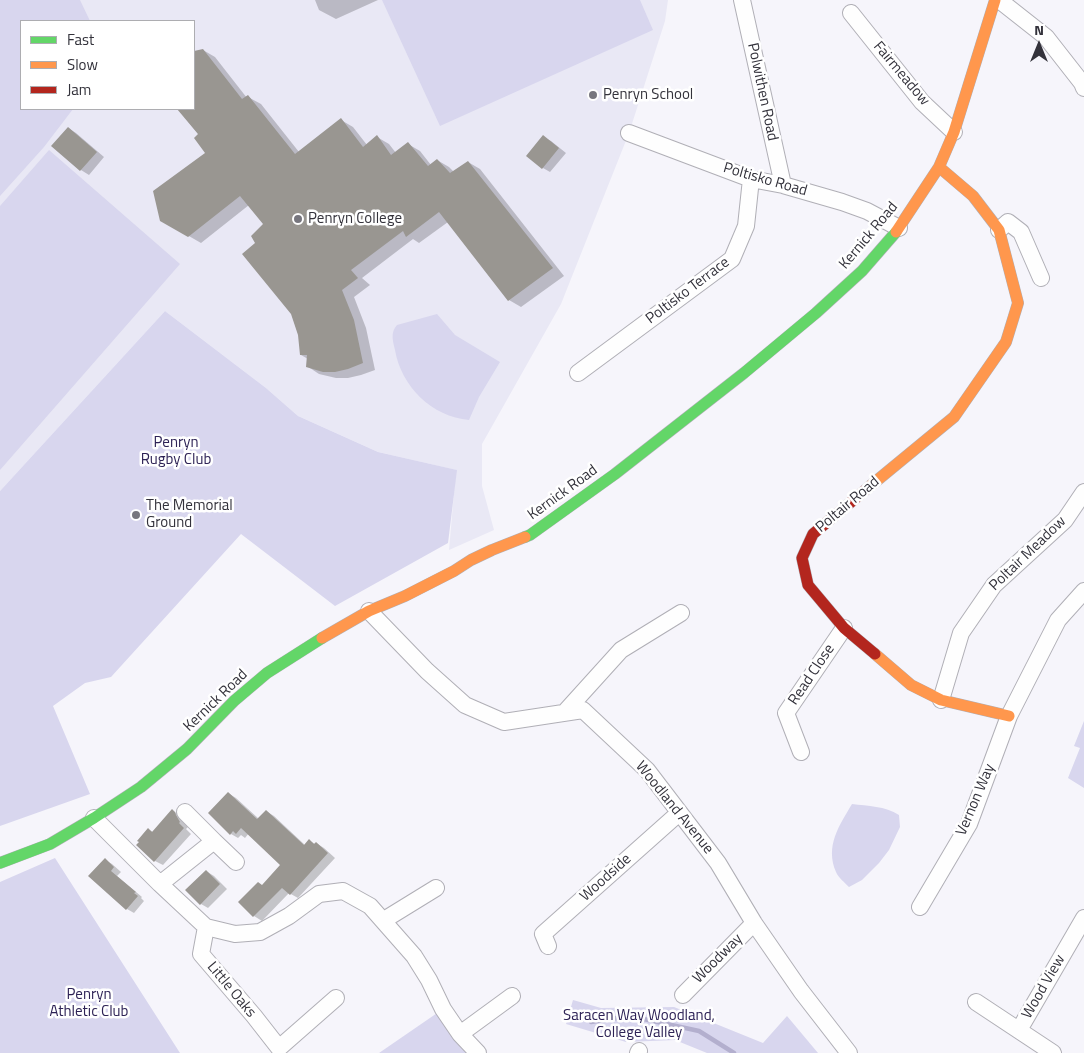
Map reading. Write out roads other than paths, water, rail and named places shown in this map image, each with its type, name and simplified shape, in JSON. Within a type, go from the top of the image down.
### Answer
[{"type":"street","name":"Polwithen Road","points":[[742,0],[783,185]]},
{"type":"street","name":"Kernick Road","points":[[0,863],[50,844],[141,787],[187,749],[234,701],[267,673],[320,639],[369,612],[454,571],[471,560],[530,535],[613,476],[744,373],[816,313],[862,271],[900,228],[939,167],[954,132],[995,0]]},
{"type":"street","points":[[999,0],[1046,37],[1084,88]]},
{"type":"street","name":"Fairmeadow","points":[[851,13],[922,102],[954,132]]},
{"type":"street","name":"Poltisko Road","points":[[629,133],[752,178],[842,202],[867,211],[900,228]]},
{"type":"street","name":"Poltair Road","points":[[939,167],[973,196],[999,230],[1018,302],[1006,342],[954,417],[813,534],[802,558],[808,585],[844,628],[911,685],[941,700],[1009,716]]},
{"type":"street","name":"Poltisko Terrace","points":[[578,373],[732,259],[746,226],[752,178]]},
{"type":"street","points":[[999,230],[1008,222],[1021,232],[1041,278]]},
{"type":"street","name":"Poltair Meadow","points":[[941,700],[961,633],[994,585],[1065,520],[1084,492]]},
{"type":"street","points":[[1009,716],[1058,620],[1084,591]]},
{"type":"street","name":"Woodland Avenue","points":[[369,612],[427,671],[465,705],[504,722],[582,710],[647,770],[718,863],[754,923],[801,991],[849,1053]]},
{"type":"street","points":[[564,713],[621,650],[681,613]]},
{"type":"street","name":"Read Close","points":[[801,752],[786,713],[844,628]]},
{"type":"street","name":"Vernon Way","points":[[920,907],[969,824],[1009,716]]},
{"type":"street","points":[[186,812],[236,862]]},
{"type":"street","name":"Woodside","points":[[548,946],[543,934],[679,813]]},
{"type":"street","points":[[94,818],[206,927],[235,934],[260,932],[290,916],[319,894],[343,891],[370,906],[414,956],[429,980],[443,1009],[460,1034],[478,1053]]},
{"type":"street","points":[[160,884],[214,841]]},
{"type":"street","points":[[384,920],[436,888]]},
{"type":"street","name":"Wood View","points":[[1019,1030],[1084,918]]},
{"type":"street","name":"Woodway","points":[[683,995],[754,923]]},
{"type":"street","name":"Little Oaks","points":[[206,927],[201,954],[254,1016],[276,1051],[336,998]]},
{"type":"street","points":[[460,1034],[512,996]]},
{"type":"street","points":[[976,1002],[1053,1053]]},
{"type":"waterway","points":[[591,1022],[630,1016],[699,1031],[734,1053]]},
{"type":"place","name":"Penryn School","points":[[593,95]]},
{"type":"place","name":"Penryn College","points":[[298,219]]},
{"type":"place","name":"The Memorial Ground","points":[[136,515]]},
{"type":"park label","name":"Penryn Rugby Club","points":[[176,452]]},
{"type":"park label","name":"Penryn Athletic Club","points":[[89,1004]]},
{"type":"park label","name":"Saracen Way Woodland, College Valley","points":[[639,1024]]}]
